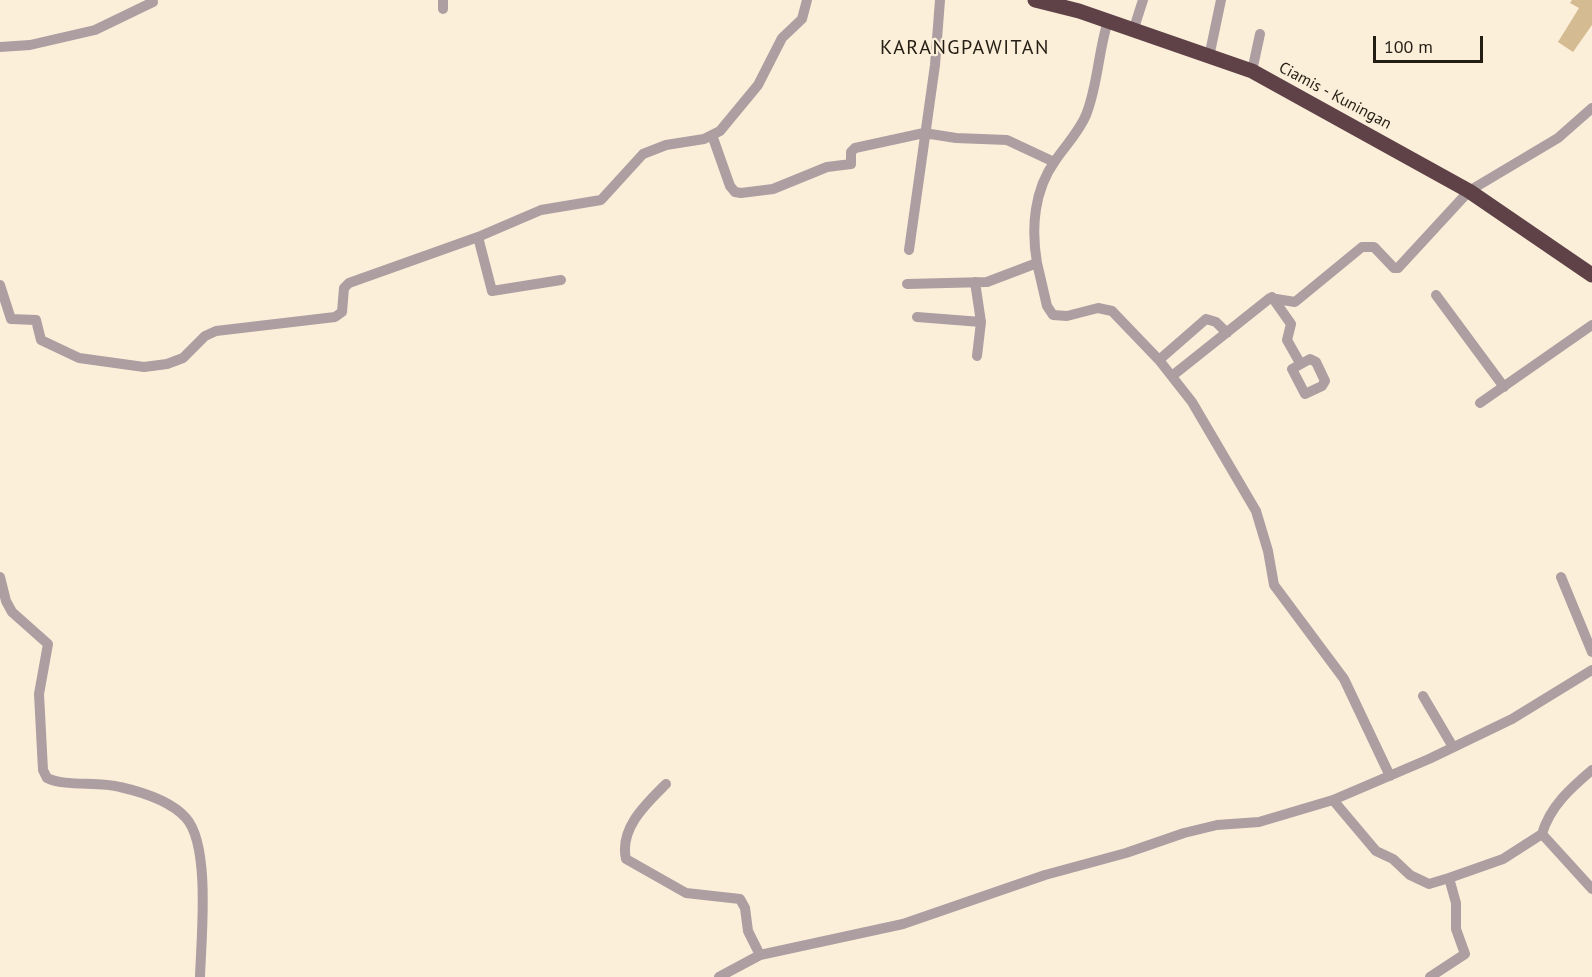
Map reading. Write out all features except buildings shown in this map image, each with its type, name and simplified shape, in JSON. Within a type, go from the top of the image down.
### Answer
[{"type":"highway","name":"Ciamis - Kuningan","points":[[1035,0],[1080,6],[1133,31],[1252,71],[1469,190],[1592,275]]},
{"type":"street","points":[[0,285],[11,319],[36,320],[41,340],[79,358],[136,366],[158,366],[183,358],[205,336],[216,331],[334,317],[342,312],[344,288],[349,284],[478,237],[542,210],[601,200],[643,154],[666,145],[696,141],[712,135],[732,119],[758,85],[782,38],[802,19],[807,0]]},
{"type":"street","points":[[909,250],[935,64],[940,0]]},
{"type":"street","points":[[1133,31],[1143,0]]},
{"type":"street","points":[[1209,57],[1221,0]]},
{"type":"street","points":[[0,47],[30,45],[95,30],[153,2]]},
{"type":"street","points":[[1108,21],[1099,49],[1087,113],[1082,124],[1054,162],[1042,186],[1034,215],[1037,262],[1047,306],[1053,315],[1068,316],[1098,308],[1112,310],[1172,376],[1199,413],[1252,502],[1268,551],[1274,585],[1344,679],[1390,776]]},
{"type":"street","points":[[1252,71],[1260,34]]},
{"type":"street","points":[[1272,297],[1295,302],[1365,245],[1374,247],[1394,268],[1398,268],[1469,190],[1552,142],[1592,108]]},
{"type":"street","points":[[712,135],[730,186],[741,193],[773,189],[827,167],[851,164],[851,152],[855,148],[924,133],[956,138],[1007,140],[1054,162]]},
{"type":"street","points":[[478,237],[492,291],[561,280]]},
{"type":"street","points":[[907,284],[987,282],[1037,262]]},
{"type":"street","points":[[975,282],[981,322],[977,356]]},
{"type":"street","points":[[1436,295],[1504,387]]},
{"type":"street","points":[[1172,376],[1272,297]]},
{"type":"street","points":[[1272,297],[1291,324],[1287,340],[1300,363]]},
{"type":"street","points":[[917,317],[981,322]]},
{"type":"street","points":[[1159,360],[1206,320],[1216,322],[1227,333]]},
{"type":"street","points":[[1480,404],[1592,325]]},
{"type":"street","points":[[0,577],[6,602],[12,612],[48,644],[39,700],[43,770],[47,778],[101,783],[134,791],[179,812],[194,829],[202,880],[200,977]]},
{"type":"street","points":[[1561,577],[1592,652]]},
{"type":"street","points":[[719,977],[760,955],[903,924],[1045,875],[1126,853],[1184,833],[1217,825],[1258,822],[1333,800],[1454,747],[1522,714],[1559,688],[1592,670]]},
{"type":"street","points":[[1423,696],[1454,747]]},
{"type":"street","points":[[1333,800],[1376,851],[1393,859],[1410,875],[1429,884],[1503,859],[1542,834],[1547,817],[1567,792],[1592,770]]},
{"type":"street","points":[[666,784],[637,813],[631,825],[626,859],[686,893],[740,899],[745,908],[748,931],[760,955]]},
{"type":"street","points":[[1542,834],[1592,889]]},
{"type":"street","points":[[1430,977],[1465,954],[1456,929],[1456,903],[1449,878]]},
{"type":"shaded area","points":[[1572,0],[1592,0],[1592,25],[1573,52],[1558,42],[1579,8],[1570,3]]},
{"type":"district","name":"KARANGPAWITAN","points":[[965,48]]}]
